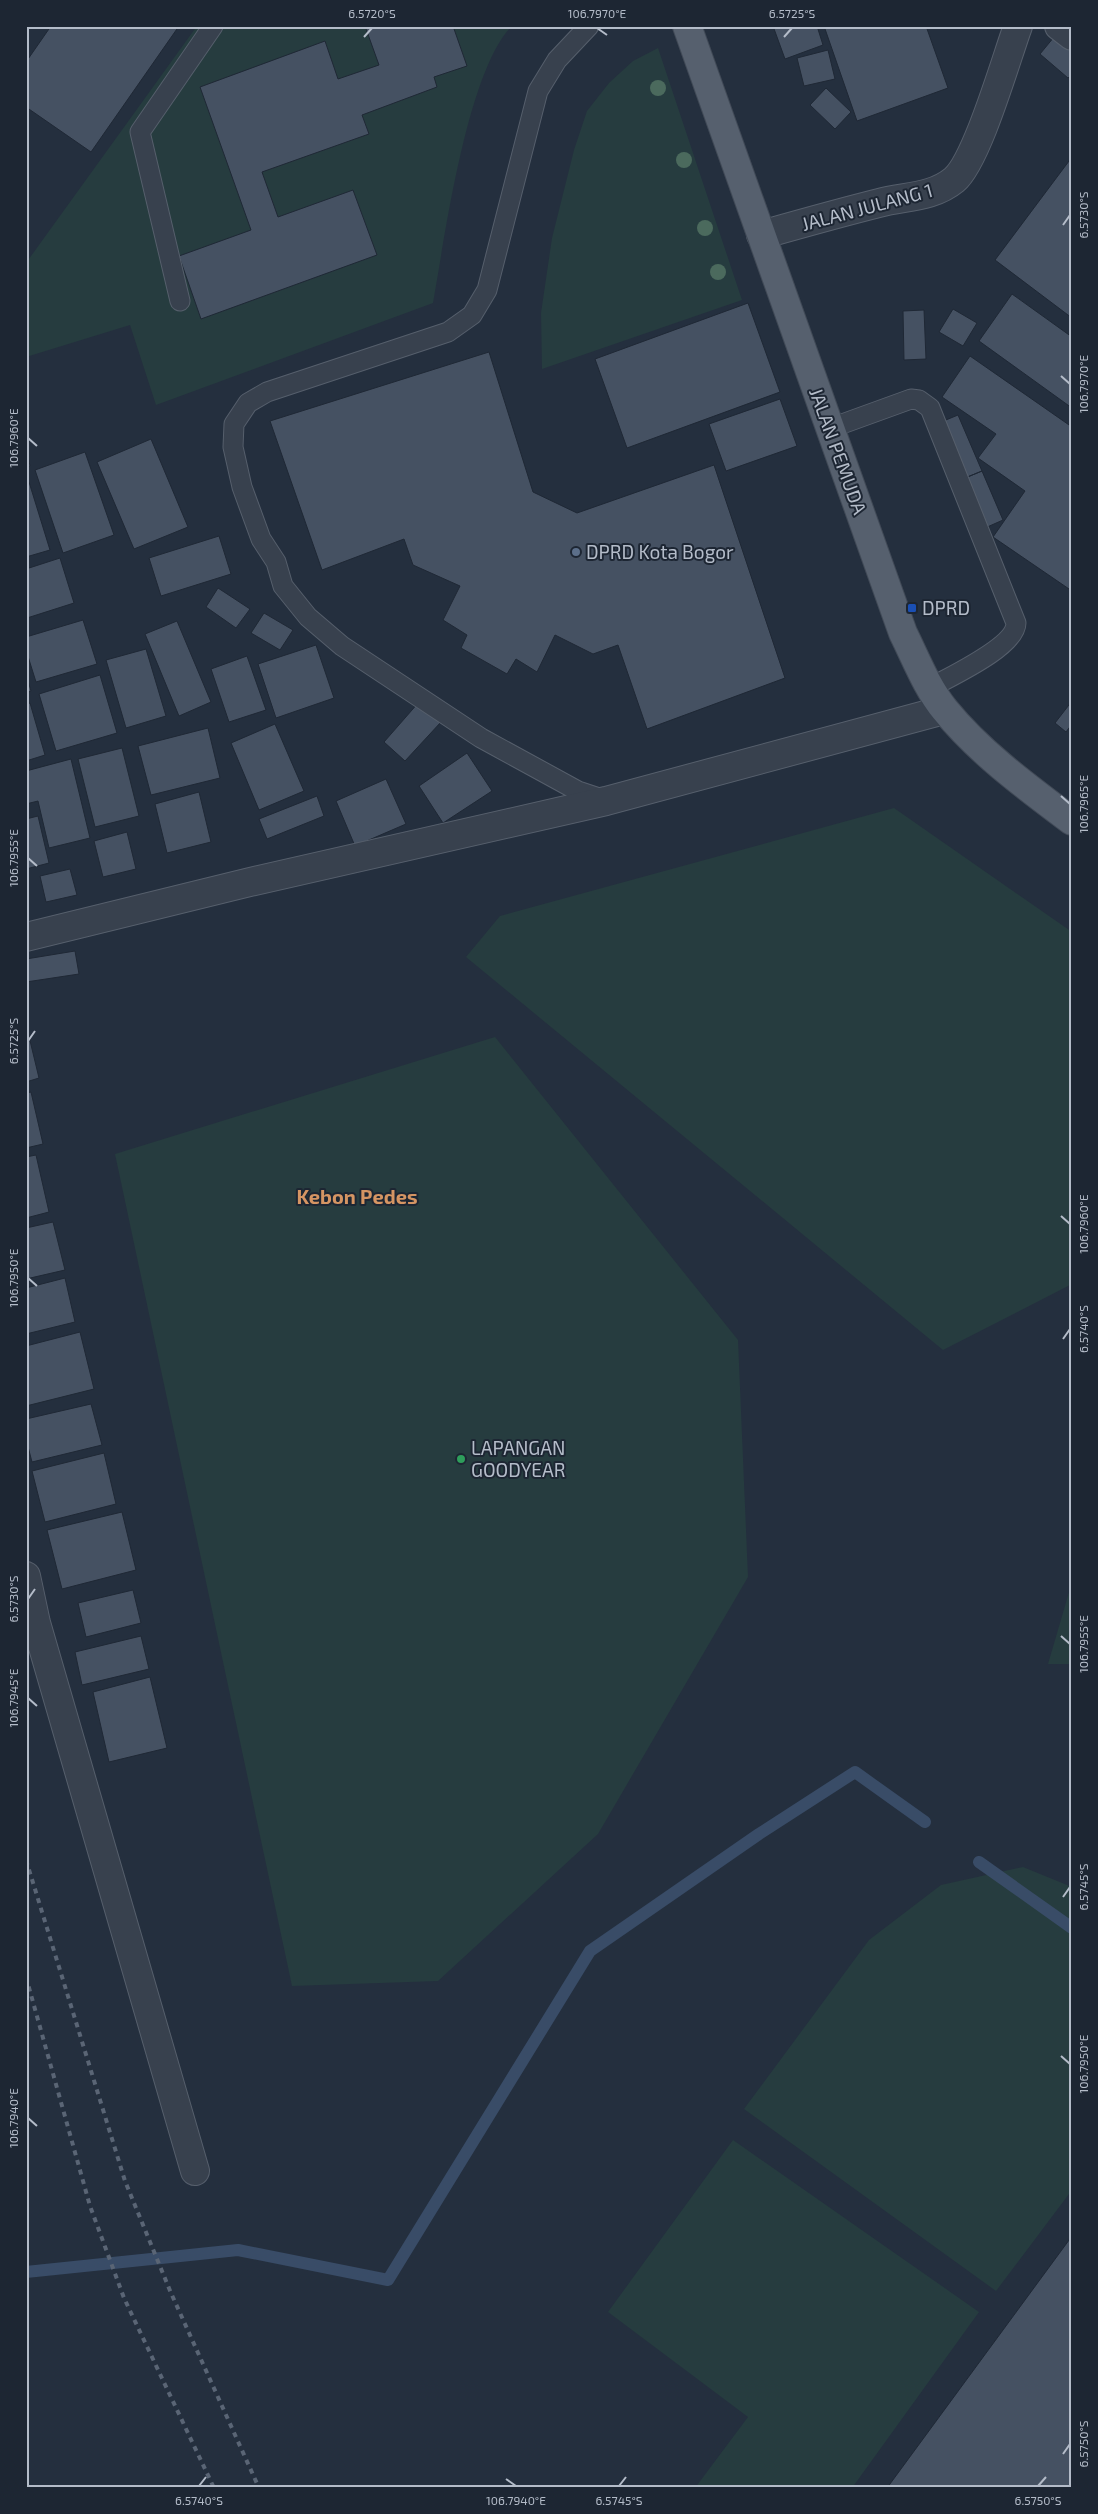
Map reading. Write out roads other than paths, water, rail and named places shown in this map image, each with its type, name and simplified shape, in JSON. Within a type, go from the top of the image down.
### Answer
[{"type":"main road","name":"JALAN PEMUDA","points":[[687,26],[903,633],[937,699],[973,740],[1072,821]]},
{"type":"street","name":"JALAN JULANG 1","points":[[761,235],[882,202],[915,198],[938,190],[955,179],[966,165],[977,142],[1018,26]]},
{"type":"street","points":[[1059,26],[1072,36]]},
{"type":"street","points":[[26,937],[250,882],[606,801],[937,699]]},
{"type":"street","points":[[26,1576],[36,1623],[194,2171]]},
{"type":"lane","points":[[180,301],[140,132],[212,26]]},
{"type":"lane","points":[[588,26],[557,60],[538,91],[487,290],[472,315],[448,332],[267,392],[248,403],[234,424],[232,447],[242,487],[261,539],[276,562],[283,586],[325,634],[481,738],[578,790],[606,801]]},
{"type":"lane","points":[[830,428],[911,399],[919,400],[930,408],[1016,623],[1010,637],[937,699]]},
{"type":"waterway","points":[[26,2272],[238,2250],[388,2280],[590,1951],[759,1834],[855,1772],[925,1822]]},
{"type":"waterway","points":[[979,1862],[1072,1928]]},
{"type":"railway","points":[[26,1860],[125,2181],[171,2293],[259,2488]]},
{"type":"railway","points":[[26,1977],[90,2206],[124,2298],[214,2488]]},
{"type":"place","name":"DPRD Kota Bogor","points":[[576,552]]},
{"type":"place","name":"DPRD","points":[[912,608]]},
{"type":"place","name":"LAPANGAN GOODYEAR","points":[[461,1459]]},
{"type":"district","name":"Kebon Pedes","points":[[357,1197]]}]
